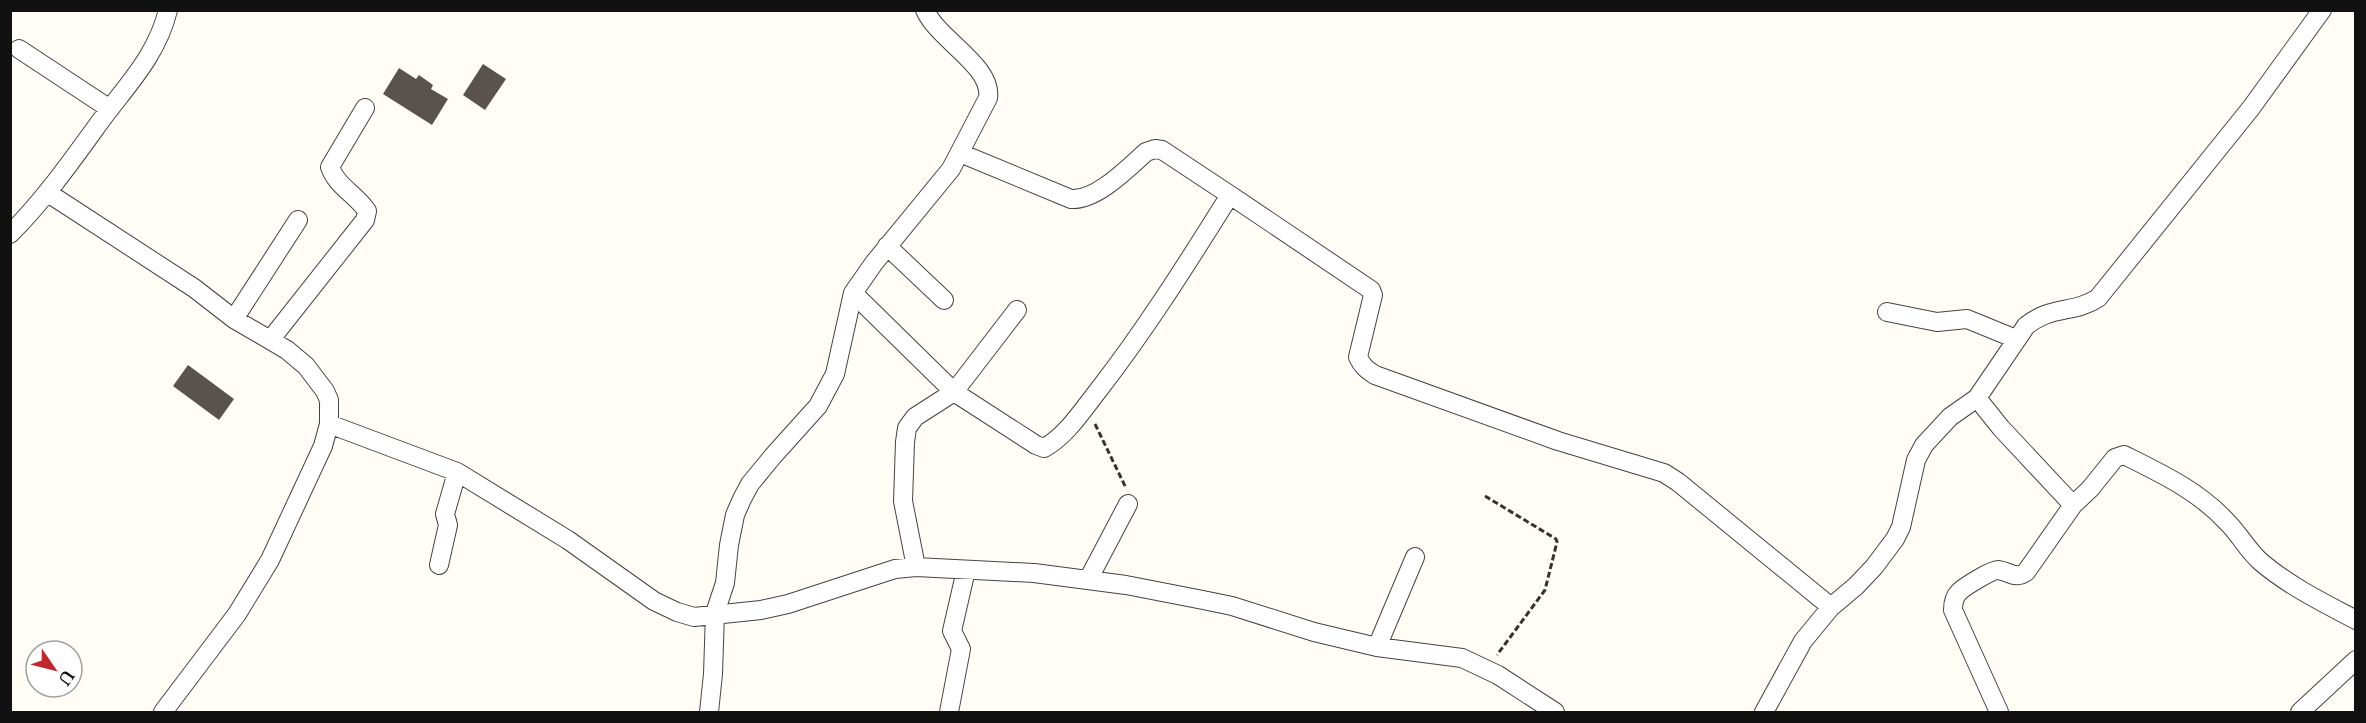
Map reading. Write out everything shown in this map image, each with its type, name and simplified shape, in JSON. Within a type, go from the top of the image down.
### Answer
[{"type":"street","points":[[11,232],[48,193],[140,72],[155,47],[168,10]]},
{"type":"street","points":[[709,712],[715,614],[725,583],[735,515],[742,499],[761,470],[819,406],[835,374],[853,293],[887,246],[937,187],[960,153],[983,110],[990,89],[984,76],[935,27],[926,10]]},
{"type":"street","points":[[1764,712],[1798,648],[1831,607],[1856,586],[1895,539],[1901,527],[1916,460],[1924,445],[1950,417],[1977,398],[2026,326],[2048,312],[2088,305],[2098,298],[2251,108],[2322,10]]},
{"type":"street","points":[[19,49],[110,109]]},
{"type":"street","points":[[271,339],[365,220],[367,211],[363,204],[340,186],[330,167],[366,108]]},
{"type":"street","points":[[960,153],[1071,199],[1079,200],[1093,195],[1146,152],[1155,149],[1162,150],[1371,290],[1373,296],[1358,357],[1361,365],[1375,375],[1558,441],[1664,473],[1831,607]]},
{"type":"street","points":[[48,193],[194,288],[234,319],[271,339],[306,366],[329,400],[329,424],[323,446],[270,560],[237,614],[163,712]]},
{"type":"street","points":[[853,293],[954,392],[1044,448],[1055,442],[1086,406],[1162,302],[1230,195]]},
{"type":"street","points":[[234,319],[298,220]]},
{"type":"street","points":[[887,246],[944,300]]},
{"type":"street","points":[[916,567],[903,501],[907,428],[915,417],[954,392],[1017,310]]},
{"type":"street","points":[[1887,312],[1937,322],[1966,319],[2016,339]]},
{"type":"street","points":[[1977,398],[2001,428],[2073,505]]},
{"type":"street","points":[[329,424],[457,472],[568,540],[654,601],[694,617],[761,610],[788,604],[843,588],[873,575],[916,567],[1034,573],[1126,585],[1232,606],[1314,632],[1377,647],[1462,658],[1486,669],[1555,712]]},
{"type":"street","points":[[1999,712],[1953,610],[1953,601],[1958,592],[1991,572],[1998,570],[2016,576],[2025,572],[2073,505],[2090,489],[2115,458],[2124,455],[2173,478],[2228,523],[2262,563],[2300,589],[2355,620]]},
{"type":"street","points":[[439,565],[448,525],[445,514],[457,472]]},
{"type":"street","points":[[1088,580],[1128,504]]},
{"type":"street","points":[[1377,647],[1415,557]]},
{"type":"street","points":[[950,712],[961,649],[952,631],[966,570]]},
{"type":"street","points":[[2300,712],[2355,660]]},
{"type":"path","points":[[1086,406],[1128,492],[1128,504]]},
{"type":"path","points":[[1485,496],[1556,539],[1557,542],[1545,590],[1486,669]]},
{"type":"building","points":[[483,64],[506,79],[485,110],[463,95]]},
{"type":"building","points":[[399,68],[416,79],[419,75],[433,85],[431,89],[448,99],[432,125],[383,94]]},
{"type":"building","points":[[188,365],[234,399],[219,420],[173,386]]}]
